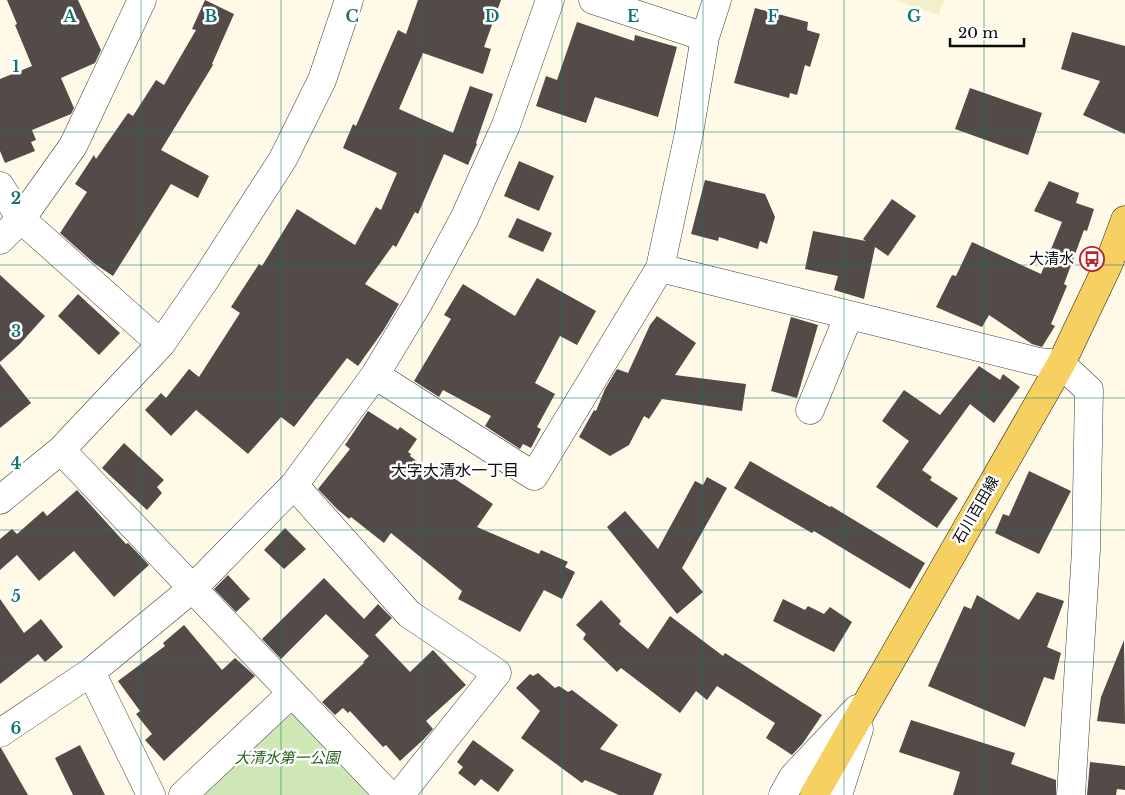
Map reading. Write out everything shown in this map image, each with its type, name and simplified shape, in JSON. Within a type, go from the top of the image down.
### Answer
[{"type":"main road","name":"石川百田線","points":[[814,795],[869,696],[1061,364],[1109,263],[1125,220]]},
{"type":"street","points":[[0,500],[61,450],[161,344],[283,159],[322,80],[349,0]]},
{"type":"street","points":[[0,733],[91,672],[194,588],[294,485],[375,375],[419,302],[464,219],[506,125],[550,0]]},
{"type":"street","points":[[593,0],[705,37]]},
{"type":"street","points":[[375,375],[534,476],[660,268],[689,133],[705,37],[716,0]]},
{"type":"street","points":[[0,240],[21,219],[74,146],[141,1]]},
{"type":"street","points":[[0,186],[21,219],[161,344]]},
{"type":"street","points":[[660,268],[1039,362],[1061,364],[1089,390],[1086,550],[1071,795]]},
{"type":"street","points":[[810,410],[849,315]]},
{"type":"street","points":[[61,450],[389,795]]},
{"type":"street","points":[[294,485],[409,614],[497,673],[400,795]]},
{"type":"street","points":[[91,672],[151,795]]},
{"type":"street","points":[[183,795],[292,693]]},
{"type":"street","points":[[783,795],[793,778],[869,696]]},
{"type":"street","points":[[838,795],[869,696]]},
{"type":"shaded area","points":[[894,0],[944,0],[939,15]]},
{"type":"green space","name":"大清水第一公園","points":[[283,712],[294,714],[372,795],[191,795]]},
{"type":"building","points":[[7,0],[78,0],[101,50],[95,63],[61,78],[74,108],[71,114],[32,130],[36,140],[31,142],[35,151],[5,163],[0,151],[0,79],[32,66]]},
{"type":"building","points":[[205,0],[234,14],[213,65],[161,150],[209,176],[198,198],[171,184],[113,276],[95,264],[60,233],[87,192],[75,184],[94,155],[96,159],[128,113],[133,116],[156,80],[164,85],[196,30],[192,29]]},
{"type":"building","points":[[418,0],[501,0],[484,47],[491,49],[483,74],[423,53],[399,109],[453,133],[470,86],[493,94],[477,144],[468,165],[444,154],[418,214],[415,212],[396,247],[393,245],[365,284],[399,304],[383,331],[358,366],[347,358],[294,427],[281,417],[248,454],[196,410],[171,436],[145,410],[161,393],[166,398],[189,369],[199,377],[240,313],[231,307],[259,264],[262,266],[297,209],[355,245],[376,207],[381,210],[397,173],[343,148],[353,124],[356,126],[398,30],[406,34]]},
{"type":"building","points":[[755,8],[808,22],[807,30],[820,34],[810,67],[805,65],[797,95],[790,93],[789,98],[734,83]]},
{"type":"building","points":[[577,22],[634,41],[635,35],[677,47],[658,117],[595,97],[586,123],[536,106],[546,76],[557,80]]},
{"type":"building","points":[[1072,32],[1125,46],[1125,134],[1083,115],[1100,81],[1061,69]]},
{"type":"building","points":[[970,88],[1042,113],[1028,155],[955,129]]},
{"type":"building","points":[[519,161],[554,176],[539,211],[504,196]]},
{"type":"building","points":[[705,180],[765,194],[775,217],[767,244],[760,241],[758,249],[719,237],[718,241],[691,234]]},
{"type":"building","points":[[1049,181],[1079,193],[1076,203],[1094,209],[1087,231],[1084,230],[1064,284],[1067,286],[1051,324],[1055,326],[1042,347],[1032,344],[989,315],[982,327],[936,307],[952,275],[956,276],[972,242],[1041,274],[1062,222],[1034,211]]},
{"type":"building","points":[[892,199],[916,216],[888,256],[875,247],[864,299],[834,290],[838,276],[805,269],[813,231],[866,241],[863,239]]},
{"type":"building","points":[[517,218],[552,233],[543,252],[508,237]]},
{"type":"building","points":[[0,275],[45,316],[19,345],[0,362]]},
{"type":"building","points":[[537,278],[596,311],[577,345],[560,336],[535,383],[555,394],[537,427],[541,429],[531,448],[523,444],[520,449],[485,426],[491,416],[443,390],[439,397],[414,381],[451,319],[444,315],[463,284],[515,316]]},
{"type":"building","points":[[78,294],[120,333],[99,355],[58,316]]},
{"type":"building","points":[[657,316],[696,343],[675,375],[746,384],[742,411],[662,399],[649,419],[644,416],[629,445],[610,456],[579,437],[594,410],[596,411],[605,389],[617,369],[628,373],[650,325]]},
{"type":"building","points":[[791,317],[818,325],[797,398],[771,391]]},
{"type":"building","points":[[0,364],[31,403],[0,428]]},
{"type":"building","points":[[979,366],[1000,380],[1003,374],[1020,387],[994,423],[970,404],[922,470],[932,477],[930,480],[958,498],[937,528],[876,487],[909,441],[882,421],[904,390],[940,415]]},
{"type":"building","points":[[368,411],[398,430],[400,427],[417,439],[408,452],[411,454],[410,456],[441,479],[446,473],[493,504],[477,527],[539,554],[541,550],[568,562],[565,567],[575,572],[562,599],[544,590],[520,632],[458,599],[462,591],[391,533],[384,543],[351,517],[349,519],[337,509],[318,489],[350,449],[345,445]]},
{"type":"building","points":[[124,443],[164,480],[157,487],[162,493],[147,510],[102,468]]},
{"type":"building","points":[[750,461],[831,506],[925,563],[910,589],[814,531],[812,533],[734,488]]},
{"type":"building","points":[[1029,471],[1071,491],[1039,554],[995,533],[1003,514],[1009,516]]},
{"type":"building","points":[[707,477],[727,488],[682,568],[703,592],[677,614],[607,527],[625,511],[658,549],[695,481],[703,485]]},
{"type":"building","points":[[77,490],[126,544],[128,543],[149,565],[114,597],[74,551],[39,581],[17,555],[0,570],[0,539],[12,529],[17,534],[43,511],[47,516]]},
{"type":"building","points":[[285,528],[306,549],[284,569],[264,550]]},
{"type":"building","points":[[228,575],[250,599],[236,612],[214,589]]},
{"type":"building","points":[[324,578],[364,619],[378,604],[392,618],[375,635],[410,672],[433,650],[466,685],[426,721],[433,729],[400,761],[386,745],[383,747],[350,711],[348,713],[343,708],[335,715],[322,702],[364,663],[369,656],[326,614],[281,659],[262,639]]},
{"type":"building","points":[[1037,592],[1064,601],[1047,647],[1061,653],[1054,680],[1044,677],[1025,727],[928,686],[964,606],[971,609],[977,595],[1019,620]]},
{"type":"building","points":[[0,599],[24,633],[41,619],[63,647],[45,662],[38,654],[0,684]]},
{"type":"building","points":[[783,599],[805,610],[808,606],[824,614],[830,607],[852,622],[834,652],[773,621]]},
{"type":"building","points":[[601,600],[621,621],[619,624],[648,649],[670,616],[723,656],[725,653],[822,715],[803,743],[792,755],[766,738],[775,723],[717,686],[707,700],[696,691],[680,713],[621,668],[617,672],[583,639],[586,634],[576,625]]},
{"type":"building","points":[[184,625],[222,670],[235,658],[255,676],[164,761],[145,740],[152,734],[136,714],[140,711],[118,681],[165,646],[163,643]]},
{"type":"building","points":[[1124,640],[1125,724],[1097,721],[1101,697]]},
{"type":"building","points":[[538,673],[555,688],[559,686],[568,692],[572,690],[618,725],[600,749],[662,774],[653,795],[619,795],[585,780],[582,783],[521,738],[540,711],[516,688],[530,674],[533,676]]},
{"type":"building","points":[[911,720],[1015,753],[1011,764],[1056,780],[1056,795],[953,795],[960,772],[899,752]]},
{"type":"building","points":[[473,740],[514,770],[498,792],[481,779],[475,786],[458,773],[463,767],[457,762]]},
{"type":"building","points":[[80,745],[105,795],[73,795],[55,758]]},
{"type":"building","points":[[1,748],[28,795],[0,795]]},
{"type":"building","points":[[1090,762],[1125,766],[1125,790],[1117,789],[1116,795],[1087,795]]},
{"type":"place","name":"大清水","points":[[1092,259]]},
{"type":"district","name":"大字大清水一丁目","points":[[455,470]]}]
